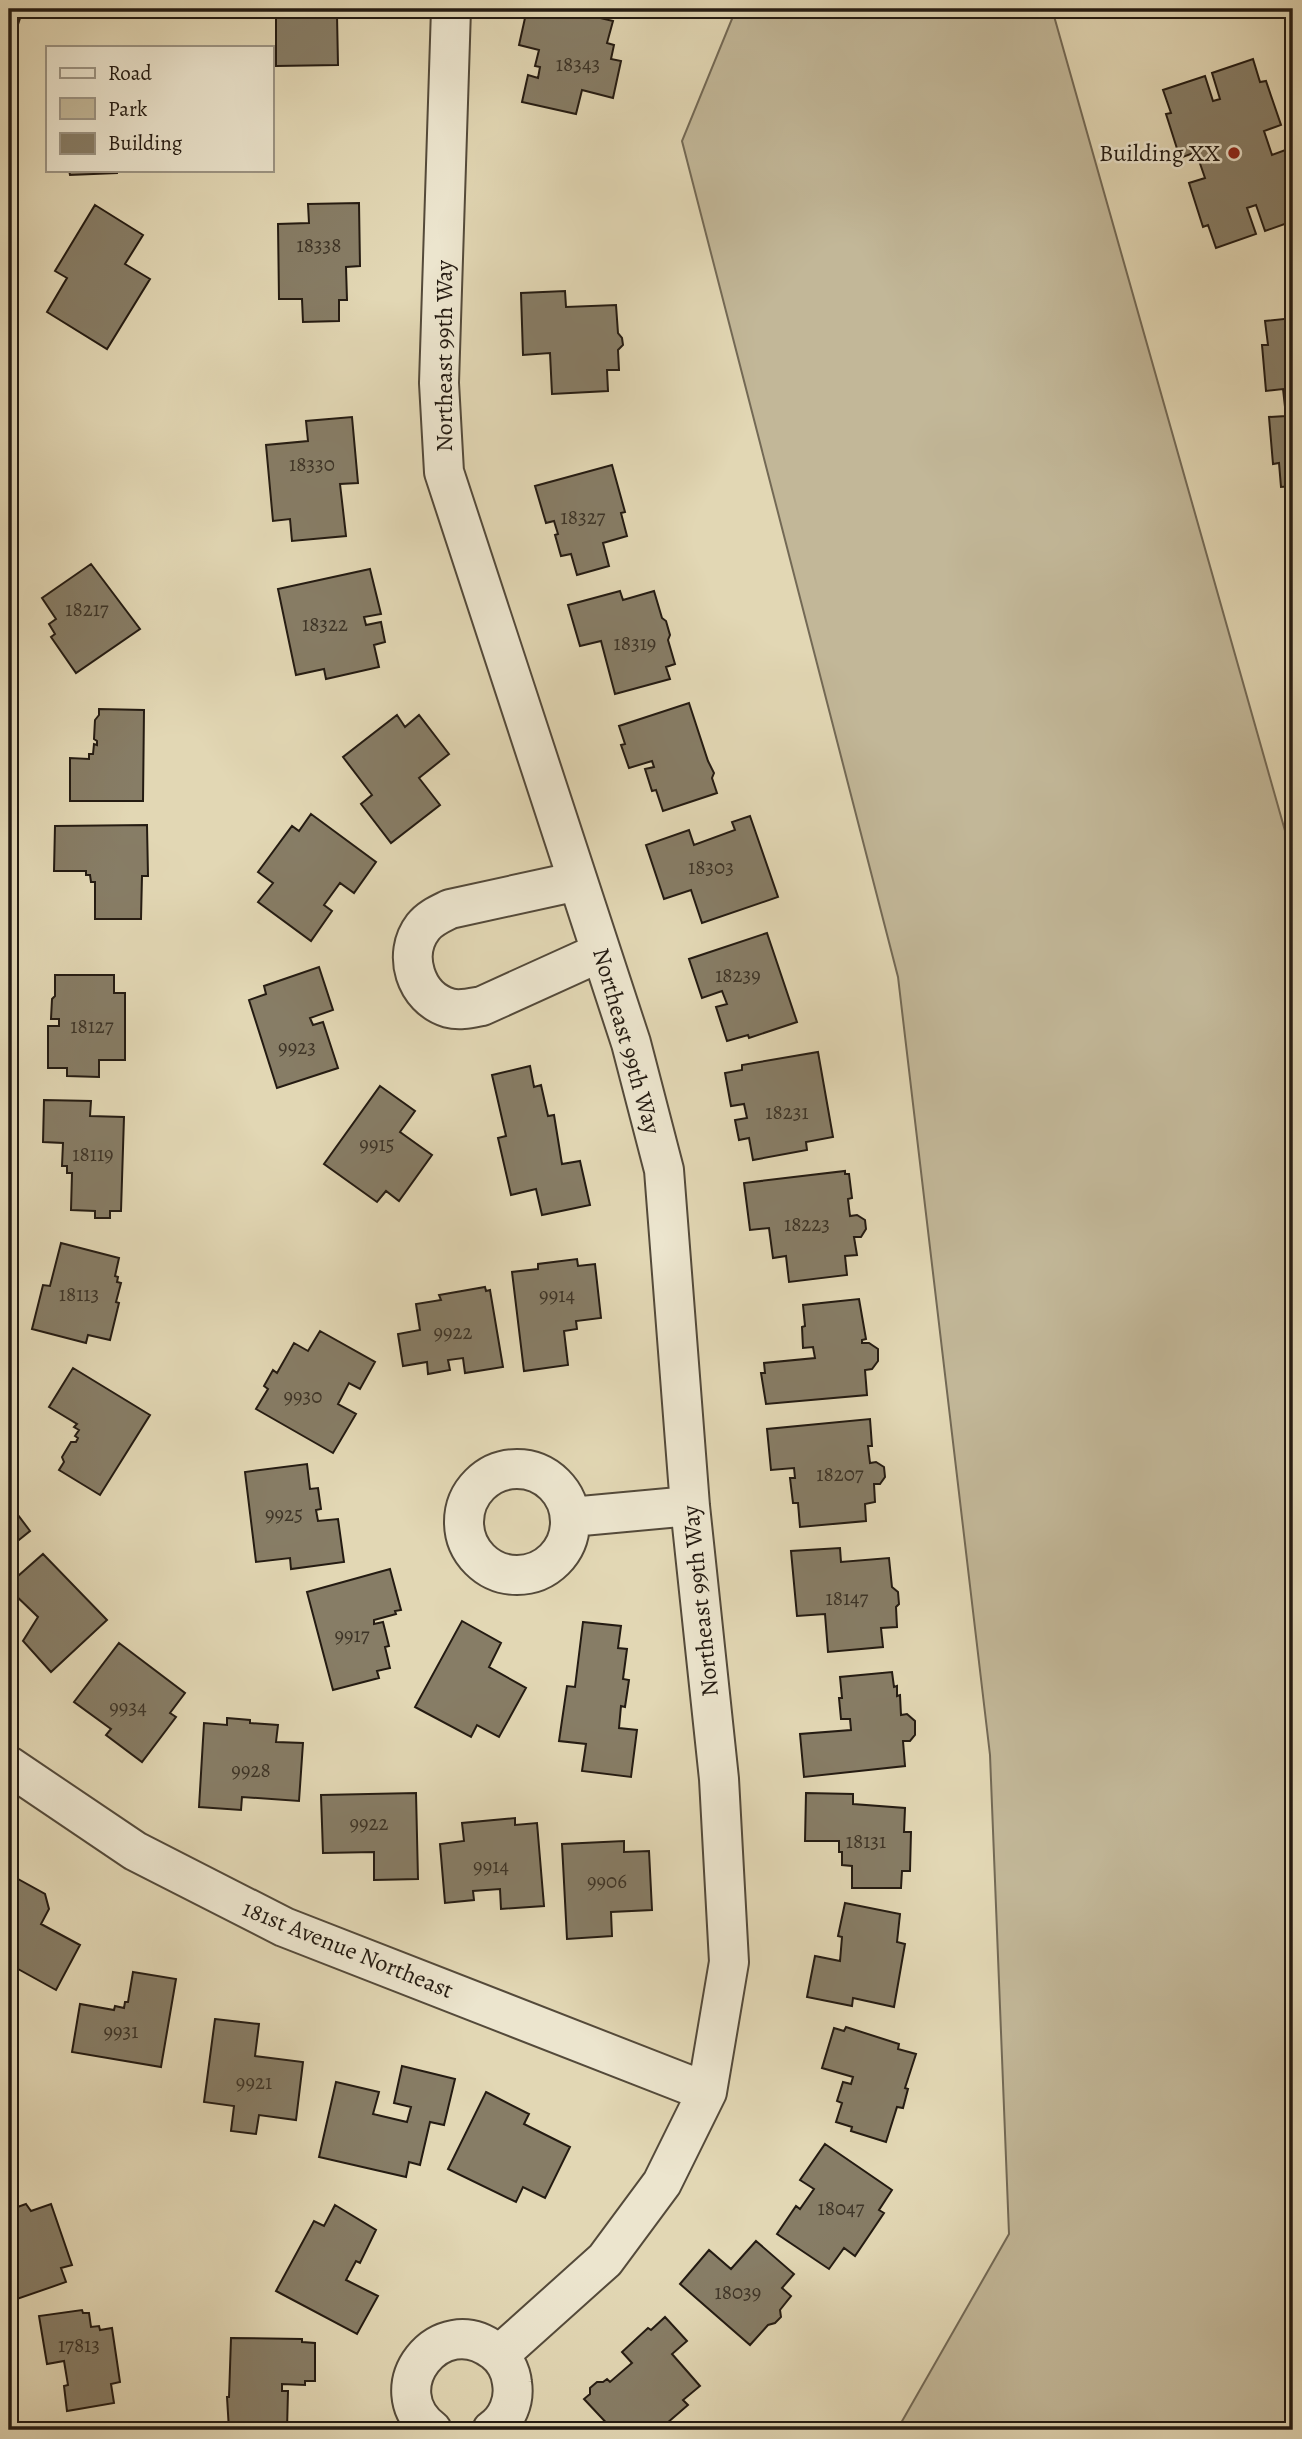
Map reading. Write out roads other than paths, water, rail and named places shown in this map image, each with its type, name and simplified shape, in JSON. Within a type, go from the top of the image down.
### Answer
[{"type":"street","name":"Northeast 99th Way","points":[[451,9],[439,383],[444,472],[631,1043],[664,1170],[690,1506],[719,1779],[729,1962],[707,2092],[662,2183],[605,2260],[499,2355]]},
{"type":"street","points":[[578,881],[450,909],[436,916],[424,926],[415,940],[412,956],[414,972],[421,987],[433,999],[448,1007],[465,1009],[482,1006],[601,953]]},
{"type":"street","points":[[571,1517],[690,1506]]},
{"type":"street","name":"181st Avenue Northeast","points":[[9,1766],[135,1851],[284,1927],[707,2092]]},
{"type":"street","points":[[432,2430],[416,2412],[411,2396],[411,2380],[417,2365],[427,2353],[440,2343],[456,2339],[472,2339],[487,2345],[499,2355],[508,2368],[512,2399],[507,2414],[492,2430]]},
{"type":"place","name":"Building XX","points":[[1234,153]]}]
